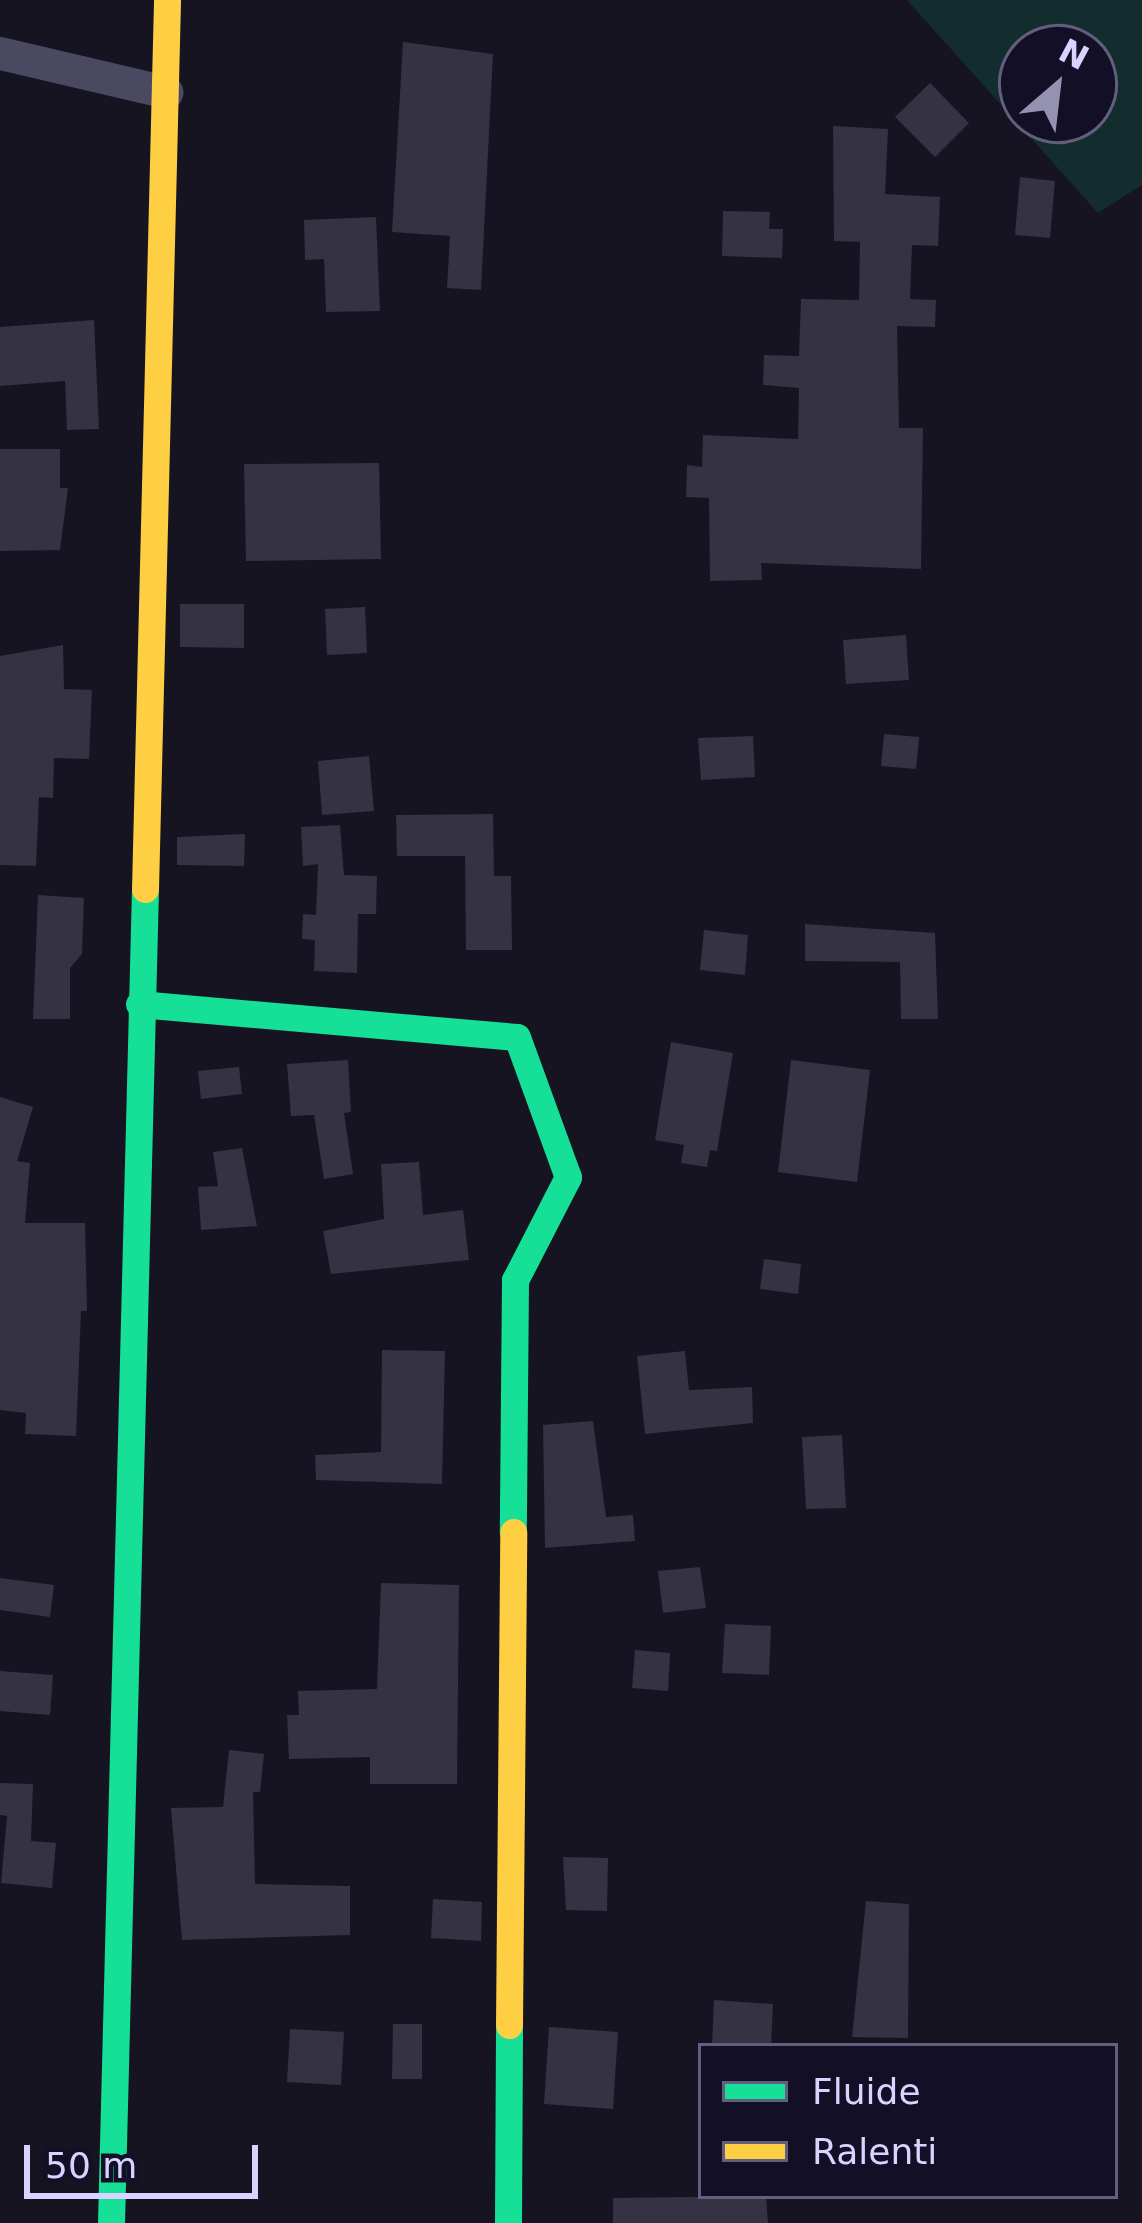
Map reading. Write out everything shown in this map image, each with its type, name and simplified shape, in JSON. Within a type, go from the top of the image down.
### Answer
[{"type":"street","points":[[111,2223],[166,0]]},
{"type":"street","points":[[0,53],[166,92]]},
{"type":"street","points":[[140,1004],[517,1037],[568,1177],[515,1280],[508,2223]]},
{"type":"green space","points":[[907,0],[1142,0],[1142,185],[1098,213],[1036,144],[1118,144],[1118,24],[998,24],[998,101]]},
{"type":"building","points":[[403,42],[493,54],[481,290],[447,288],[450,236],[392,232]]},
{"type":"building","points":[[930,83],[969,123],[935,157],[895,117]]},
{"type":"building","points":[[833,126],[888,129],[885,194],[940,197],[938,246],[912,245],[910,299],[936,300],[935,327],[897,326],[899,428],[923,428],[921,569],[761,563],[762,580],[710,581],[709,498],[686,497],[687,465],[702,467],[703,435],[798,439],[799,388],[763,385],[764,355],[799,356],[801,299],[859,300],[860,242],[834,241]]},
{"type":"building","points":[[1020,177],[1055,181],[1050,238],[1015,235]]},
{"type":"building","points":[[723,211],[770,212],[769,229],[783,229],[782,258],[722,256]]},
{"type":"building","points":[[376,217],[380,311],[326,312],[324,259],[305,260],[304,220]]},
{"type":"building","points":[[94,320],[99,429],[67,430],[65,381],[0,386],[0,327]]},
{"type":"building","points":[[0,449],[60,449],[60,488],[68,488],[60,550],[0,551]]},
{"type":"building","points":[[379,463],[381,559],[246,561],[244,464]]},
{"type":"building","points":[[180,604],[244,604],[244,648],[180,647]]},
{"type":"building","points":[[365,607],[367,653],[327,655],[325,609]]},
{"type":"building","points":[[906,635],[909,680],[846,684],[843,640]]},
{"type":"building","points":[[63,645],[64,689],[92,690],[89,759],[54,758],[53,798],[39,797],[36,866],[0,865],[0,656]]},
{"type":"building","points":[[884,734],[919,737],[916,769],[881,766]]},
{"type":"building","points":[[753,736],[755,777],[701,780],[698,738]]},
{"type":"building","points":[[369,756],[374,811],[322,815],[318,761]]},
{"type":"building","points":[[493,814],[494,876],[511,876],[512,950],[466,950],[465,856],[397,856],[396,815]]},
{"type":"building","points":[[340,825],[344,875],[377,876],[376,914],[358,914],[357,973],[314,971],[315,940],[302,939],[303,914],[316,915],[318,864],[303,866],[301,827]]},
{"type":"building","points":[[245,834],[244,866],[177,865],[177,837]]},
{"type":"building","points":[[38,895],[84,898],[82,954],[70,968],[70,1019],[33,1019]]},
{"type":"building","points":[[805,924],[935,933],[938,1019],[901,1019],[900,962],[805,961]]},
{"type":"building","points":[[704,930],[748,935],[745,975],[700,970]]},
{"type":"building","points":[[671,1042],[733,1053],[717,1151],[710,1150],[707,1167],[681,1163],[684,1145],[655,1140]]},
{"type":"building","points":[[348,1060],[351,1112],[344,1113],[353,1174],[324,1179],[314,1115],[291,1116],[287,1064]]},
{"type":"building","points":[[791,1060],[870,1070],[857,1182],[778,1172]]},
{"type":"building","points":[[239,1067],[242,1094],[201,1099],[198,1071]]},
{"type":"building","points":[[0,1097],[33,1107],[17,1161],[30,1163],[25,1223],[85,1223],[87,1311],[81,1311],[76,1436],[25,1434],[26,1413],[0,1410]]},
{"type":"building","points":[[242,1148],[257,1226],[201,1230],[198,1187],[218,1186],[213,1152]]},
{"type":"building","points":[[419,1162],[423,1215],[463,1210],[469,1260],[331,1274],[323,1231],[384,1219],[381,1164]]},
{"type":"building","points":[[764,1259],[801,1264],[798,1294],[760,1289]]},
{"type":"building","points":[[382,1350],[445,1351],[442,1484],[316,1480],[315,1455],[381,1452]]},
{"type":"building","points":[[685,1351],[689,1390],[752,1387],[753,1423],[645,1434],[637,1356]]},
{"type":"building","points":[[593,1421],[606,1517],[633,1515],[635,1541],[545,1548],[543,1425]]},
{"type":"building","points":[[842,1435],[846,1508],[806,1509],[802,1437]]},
{"type":"building","points":[[700,1567],[706,1608],[663,1613],[658,1571]]},
{"type":"building","points":[[0,1578],[54,1585],[50,1617],[0,1610]]},
{"type":"building","points":[[381,1583],[459,1585],[457,1784],[370,1784],[370,1757],[289,1759],[287,1715],[299,1715],[298,1691],[377,1689]]},
{"type":"building","points":[[725,1624],[771,1626],[769,1675],[722,1673]]},
{"type":"building","points":[[635,1650],[670,1653],[668,1691],[632,1688]]},
{"type":"building","points":[[0,1671],[53,1675],[50,1715],[0,1711]]},
{"type":"building","points":[[229,1750],[264,1754],[260,1792],[253,1792],[255,1884],[350,1886],[350,1935],[182,1940],[171,1808],[223,1807]]},
{"type":"building","points":[[0,1783],[33,1784],[31,1841],[56,1843],[52,1888],[1,1883],[7,1816],[0,1815]]},
{"type":"building","points":[[563,1857],[608,1858],[607,1911],[566,1910]]},
{"type":"building","points":[[433,1899],[482,1902],[481,1941],[431,1938]]},
{"type":"building","points":[[866,1901],[909,1904],[908,2038],[852,2037]]},
{"type":"building","points":[[714,2000],[773,2004],[771,2043],[712,2043]]},
{"type":"building","points":[[393,2024],[422,2024],[422,2079],[392,2079]]},
{"type":"building","points":[[549,2027],[618,2032],[613,2109],[544,2104]]},
{"type":"building","points":[[290,2029],[344,2032],[341,2085],[287,2082]]},
{"type":"building","points":[[613,2198],[766,2199],[768,2223],[613,2223]]},
{"type":"traffic: fast","points":[[111,2223],[145,889]]},
{"type":"traffic: fast","points":[[139,1004],[517,1037],[568,1177],[515,1280],[513,1532]]},
{"type":"traffic: fast","points":[[508,2223],[509,2025]]},
{"type":"traffic: slow","points":[[145,889],[167,0]]},
{"type":"traffic: slow","points":[[509,2025],[513,1532]]}]
